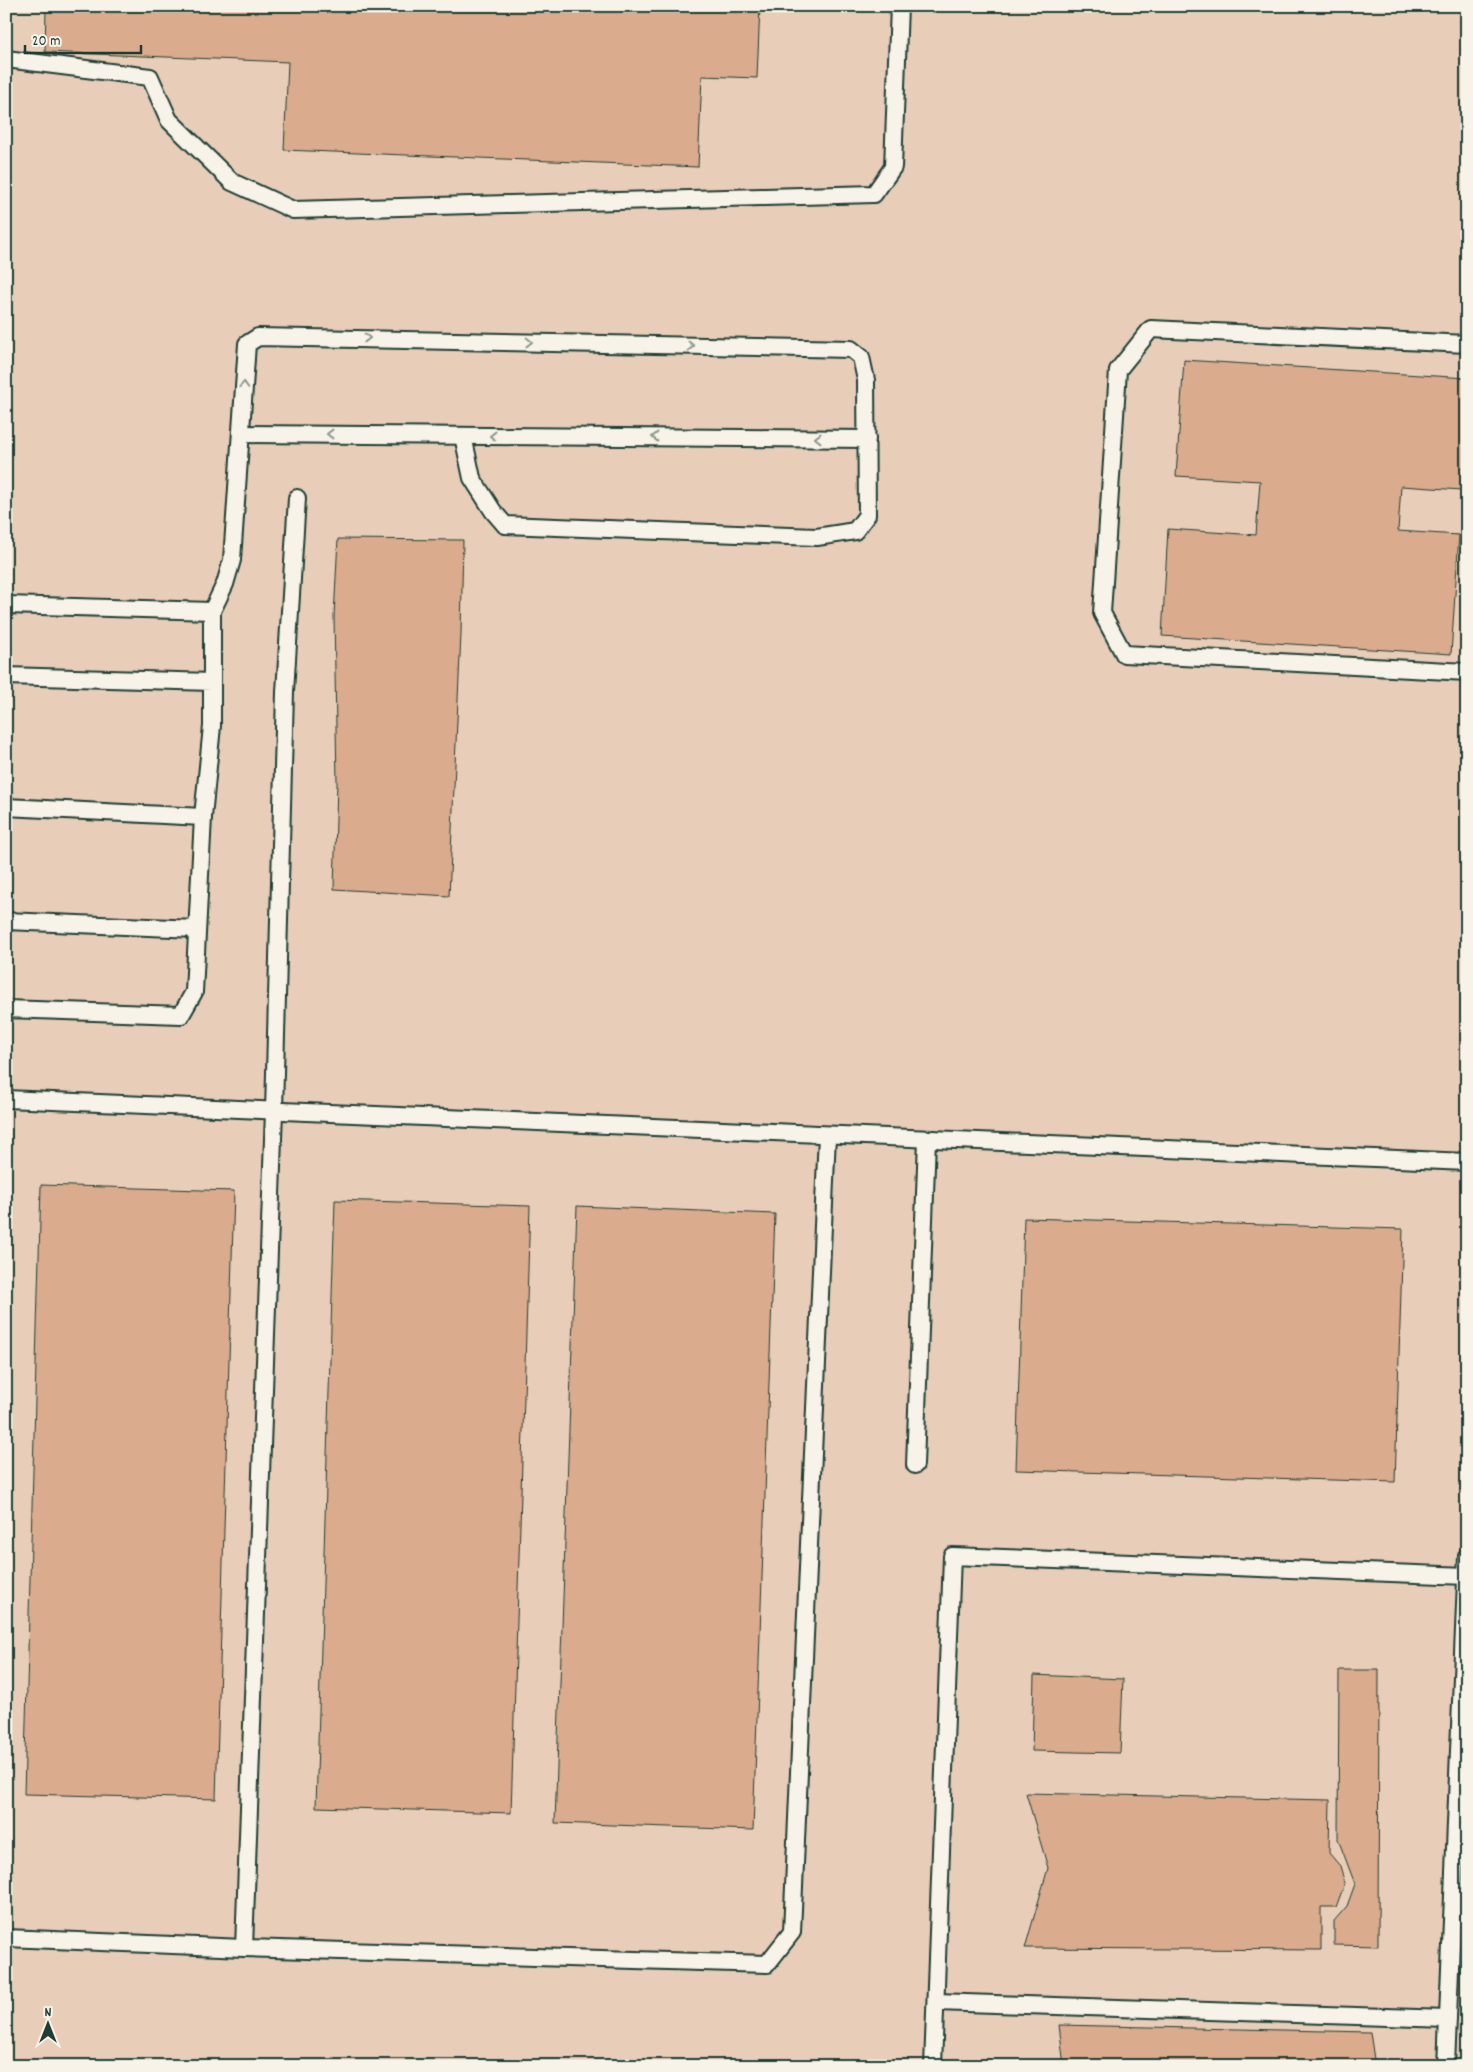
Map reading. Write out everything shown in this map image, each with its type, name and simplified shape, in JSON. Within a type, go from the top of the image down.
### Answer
[{"type":"lane","points":[[6,60],[150,77],[169,120],[232,182],[292,210],[874,194],[893,166],[899,6]]},
{"type":"lane","points":[[1467,344],[1151,329],[1118,370],[1102,613],[1124,654],[1467,672]]},
{"type":"lane","points":[[6,1009],[181,1015],[194,992],[203,817],[212,726],[212,611],[225,584],[232,560],[247,344],[258,337],[851,349],[862,357],[866,380],[867,515],[855,532],[817,537],[505,525],[492,511],[472,478],[463,436]]},
{"type":"lane","points":[[241,434],[867,439]]},
{"type":"lane","points":[[244,1948],[274,1111],[285,692],[297,498]]},
{"type":"lane","points":[[6,605],[212,611]]},
{"type":"lane","points":[[6,676],[212,682]]},
{"type":"lane","points":[[6,807],[203,817]]},
{"type":"lane","points":[[6,921],[196,929]]},
{"type":"lane","points":[[6,1099],[1467,1162]]},
{"type":"lane","points":[[6,1938],[244,1948],[767,1964],[792,1932],[827,1135]]},
{"type":"lane","points":[[914,1466],[927,1139]]},
{"type":"lane","points":[[934,2066],[952,1556],[1466,1576]]},
{"type":"lane","points":[[1446,2066],[1467,1556]]},
{"type":"lane","points":[[936,2002],[1448,2019]]},
{"type":"shaded area","points":[[6,6],[1467,6],[1467,2066],[6,2066]]},
{"type":"building","points":[[46,6],[760,6],[757,78],[702,76],[698,167],[284,150],[288,62],[45,52]]},
{"type":"building","points":[[1184,360],[1467,378],[1467,416],[1462,490],[1401,486],[1398,531],[1459,535],[1451,654],[1162,636],[1168,529],[1256,535],[1260,481],[1176,476]]},
{"type":"building","points":[[338,539],[463,540],[461,634],[449,896],[334,889],[337,783],[334,616]]},
{"type":"building","points":[[41,1185],[234,1191],[216,1799],[24,1794]]},
{"type":"building","points":[[335,1200],[530,1206],[511,1813],[316,1807]]},
{"type":"building","points":[[577,1206],[775,1214],[753,1830],[555,1823]]},
{"type":"building","points":[[1024,1218],[1403,1229],[1395,1482],[1016,1470]]},
{"type":"building","points":[[1339,1670],[1379,1670],[1378,1946],[1334,1945],[1334,1921],[1347,1906],[1355,1884],[1338,1839]]},
{"type":"building","points":[[1034,1675],[1123,1679],[1120,1753],[1032,1751]]},
{"type":"building","points":[[1026,1793],[1330,1800],[1329,1853],[1340,1866],[1345,1883],[1336,1907],[1321,1907],[1321,1950],[1025,1948],[1048,1868]]},
{"type":"building","points":[[1059,2025],[1370,2032],[1375,2066],[1064,2066]]}]
